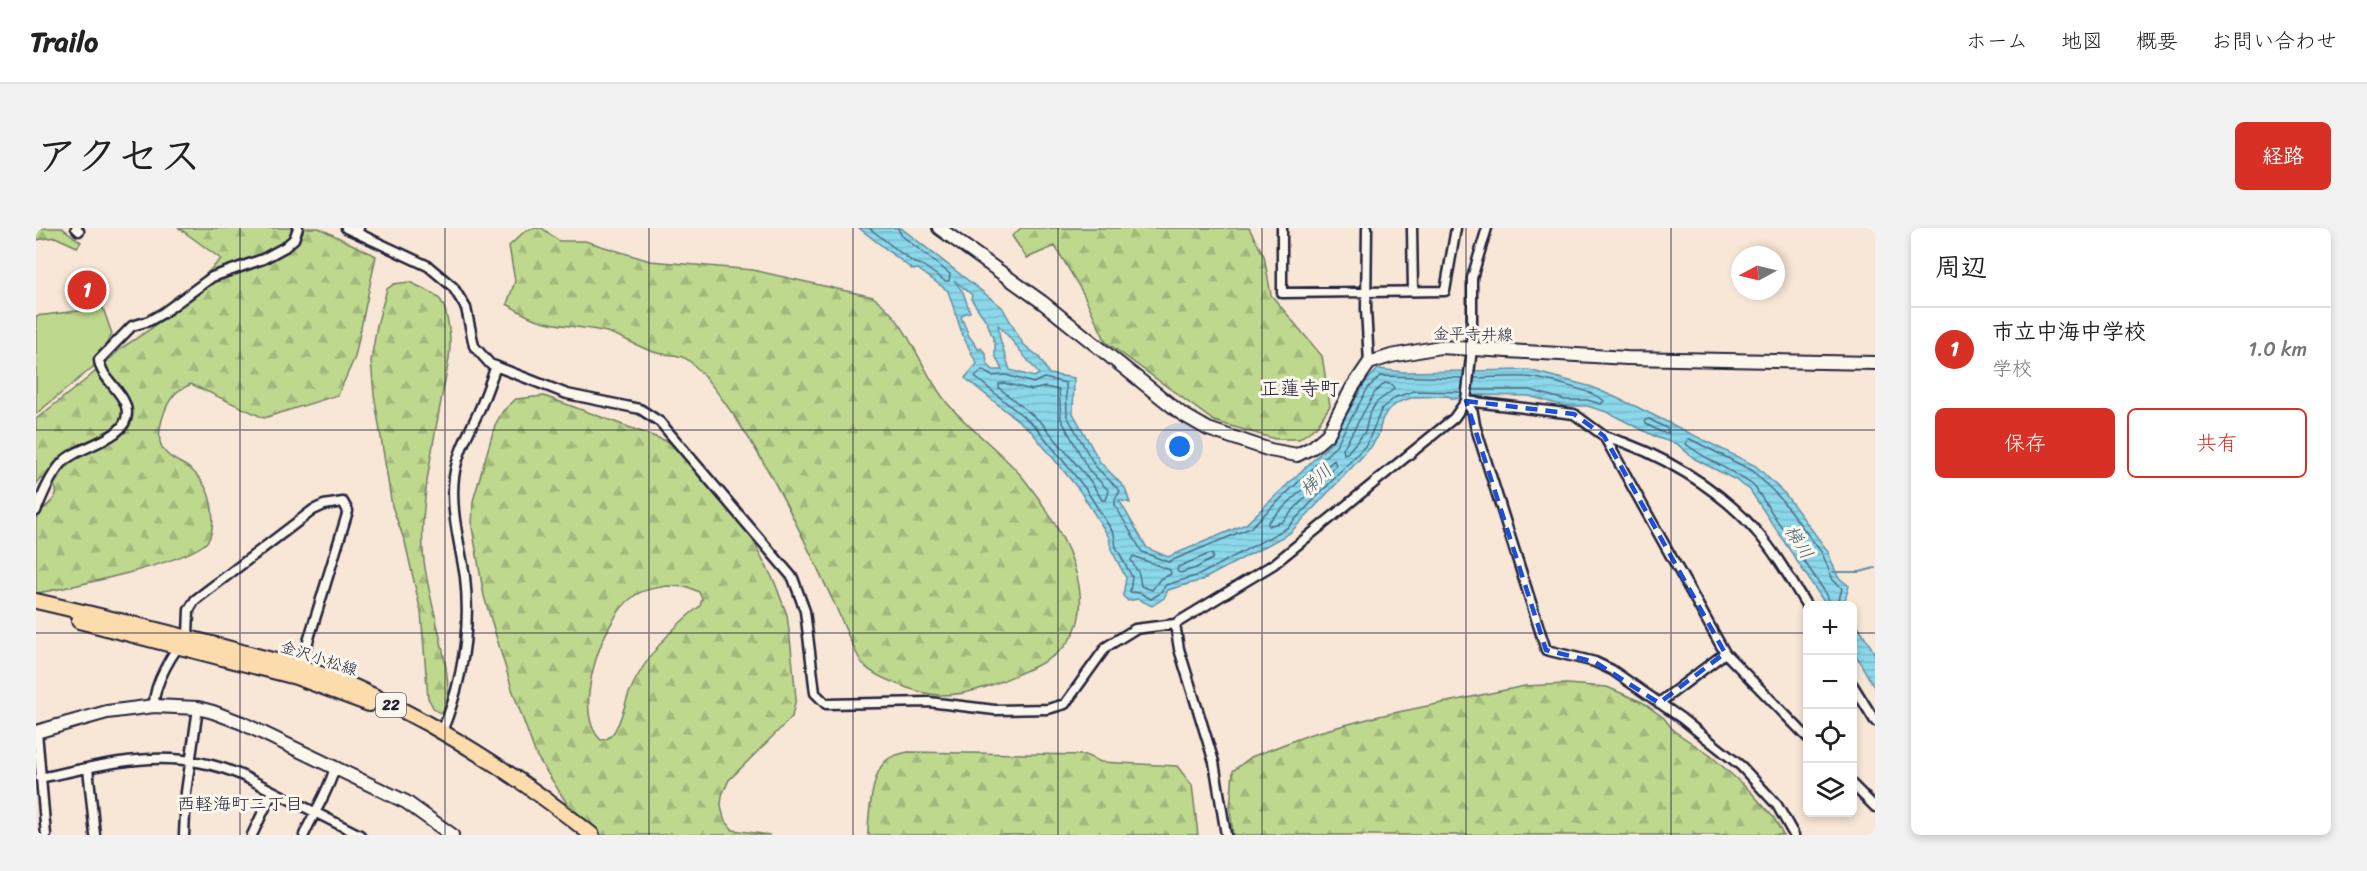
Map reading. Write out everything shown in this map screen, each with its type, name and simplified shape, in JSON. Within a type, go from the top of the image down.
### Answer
[{"type":"main road","points":[[939,228],[1042,302],[1182,414],[1208,429],[1270,450],[1297,455],[1313,447],[1328,434],[1352,388],[1369,363]]},
{"type":"main road","name":"金平寺井線","points":[[1369,363],[1391,356],[1440,347],[1471,352],[1627,358],[1875,363]]},
{"type":"main road","name":"金沢小松線","points":[[36,602],[298,672],[441,734],[503,767],[592,835]]},
{"type":"main road","name":"金沢小松線","points":[[36,610],[182,641]]},
{"type":"main road","points":[[36,732],[108,712],[154,705],[198,708],[242,723],[406,802],[452,835]]},
{"type":"main road","name":"金沢小松線","points":[[441,734],[512,784],[578,835]]},
{"type":"street","points":[[36,511],[45,488],[63,462],[73,454],[100,442],[117,431],[126,418],[126,405],[100,369],[99,360],[115,342],[132,326],[149,321],[163,313],[204,281],[263,259],[285,247],[294,238],[298,228]]},
{"type":"street","points":[[346,228],[358,231],[428,266],[453,287],[466,308],[474,346],[490,364],[567,394],[640,409],[660,422],[793,578],[805,611],[815,693],[826,704],[929,702],[994,710],[1047,709],[1065,704],[1107,647],[1135,629],[1175,624],[1274,564],[1454,418],[1466,401],[1471,352],[1472,278],[1487,228]]},
{"type":"street","points":[[1282,228],[1282,293],[1445,291],[1456,228]]},
{"type":"street","points":[[1367,228],[1366,292],[1369,363]]},
{"type":"street","points":[[1412,228],[1413,291]]},
{"type":"street","points":[[441,734],[461,672],[468,626],[464,576],[454,519],[454,476],[461,446],[478,412],[496,366]]},
{"type":"street","points":[[1466,401],[1574,414],[1604,436],[1653,455],[1730,504],[1757,532],[1803,601]]},
{"type":"street","points":[[1466,401],[1473,413],[1546,650],[1596,662],[1612,670],[1659,703],[1741,766],[1777,805],[1794,835]]},
{"type":"street","points":[[1604,436],[1725,653],[1803,733]]},
{"type":"street","points":[[154,705],[153,695],[182,641],[189,609],[195,600],[313,510],[324,505],[343,502],[348,511],[298,672]]},
{"type":"street","points":[[1175,624],[1179,649],[1214,762],[1226,835]]},
{"type":"street","points":[[1659,703],[1725,653]]},
{"type":"street","points":[[1857,692],[1875,721]]},
{"type":"street","points":[[184,835],[190,760],[198,708]]},
{"type":"street","points":[[36,732],[46,835]]},
{"type":"street","points":[[40,778],[126,760],[190,760],[224,768],[360,835]]},
{"type":"street","points":[[304,835],[314,811],[331,783],[335,767]]},
{"type":"street","points":[[88,768],[95,835]]},
{"type":"street","points":[[1857,789],[1875,807]]},
{"type":"street","points":[[252,835],[273,791]]},
{"type":"highlighted area","points":[[1466,401],[1574,414],[1604,436],[1725,653],[1659,703],[1595,662],[1546,650]]},
{"type":"green space","points":[[36,228],[62,228],[81,242],[77,247],[55,237],[36,240]]},
{"type":"green space","points":[[179,228],[319,228],[376,256],[355,357],[338,395],[264,418],[191,384],[178,391],[165,411],[160,433],[161,445],[173,459],[192,470],[207,490],[213,516],[209,539],[200,547],[157,565],[36,593],[36,513],[53,500],[56,490],[49,482],[40,478],[36,485],[36,419],[123,347],[152,328],[221,259]]},
{"type":"green space","points":[[542,228],[559,241],[585,241],[650,261],[753,270],[873,297],[897,320],[929,377],[948,404],[1024,479],[1055,524],[1077,577],[1080,604],[1076,628],[1062,649],[1036,666],[1002,681],[977,690],[952,695],[932,694],[911,689],[887,680],[869,669],[856,652],[807,546],[767,469],[734,416],[696,367],[684,358],[642,348],[610,333],[542,321],[507,304],[515,281],[509,246],[525,231]]},
{"type":"green space","points":[[1021,228],[1249,228],[1264,256],[1271,295],[1322,356],[1330,406],[1316,427],[1299,439],[1275,439],[1214,421],[1106,342],[1083,293],[1055,246],[1027,258],[1012,236]]},
{"type":"green space","points":[[409,282],[434,294],[442,302],[450,338],[448,365],[434,437],[423,514],[425,569],[447,675],[446,711],[440,713],[434,709],[428,698],[421,612],[405,542],[392,506],[371,361],[377,325],[387,289],[394,284]]},
{"type":"green space","points":[[103,308],[112,334],[93,367],[36,414],[36,316]]},
{"type":"green space","points":[[544,396],[680,446],[706,468],[747,529],[775,583],[787,615],[796,698],[792,717],[729,780],[722,795],[721,806],[724,819],[733,830],[770,835],[587,835],[536,755],[512,689],[484,596],[472,527],[473,501],[495,425],[503,411],[516,399]],"holes":[[[668,586],[688,587],[699,592],[702,599],[700,606],[669,634],[651,656],[630,691],[620,721],[612,735],[601,740],[592,727],[589,709],[590,688],[594,665],[611,624],[622,608],[641,592]]]},
{"type":"green space","points":[[1566,684],[1607,687],[1642,702],[1664,718],[1674,731],[1711,756],[1750,791],[1774,818],[1783,835],[1233,835],[1230,809],[1233,771],[1251,757],[1311,734],[1379,716],[1525,686]]},
{"type":"green space","points":[[908,752],[1085,755],[1101,762],[1177,766],[1192,785],[1198,835],[868,835],[871,798],[879,770],[888,759]]},
{"type":"water","name":"梯川","points":[[859,228],[901,228],[1002,307],[1023,344],[1039,357],[1049,374],[1074,378],[1073,413],[1100,462],[1125,488],[1130,503],[1119,500],[1147,548],[1168,557],[1246,524],[1331,443],[1364,384],[1378,369],[1404,372],[1529,370],[1592,387],[1756,466],[1785,494],[1827,550],[1838,577],[1849,586],[1845,601],[1823,601],[1750,490],[1695,459],[1677,444],[1658,438],[1607,412],[1587,406],[1564,406],[1529,396],[1477,395],[1454,399],[1448,396],[1414,397],[1399,402],[1387,411],[1378,436],[1371,447],[1290,533],[1202,580],[1168,590],[1164,598],[1152,606],[1138,599],[1128,601],[1123,596],[1126,578],[1111,549],[1109,537],[1080,491],[1031,431],[965,378],[977,364],[963,336],[948,291],[918,269],[913,270]],"holes":[[[954,280],[972,295],[971,299],[987,322],[995,344],[995,355],[1002,370],[993,370],[987,364],[986,354],[981,348],[979,350],[969,336],[961,317],[970,312],[963,292]],[[998,325],[1039,374],[1034,377],[1010,370]]]},
{"type":"water","points":[[1857,623],[1875,654],[1875,689],[1857,657]]},
{"type":"waterway","points":[[1833,572],[1860,572],[1875,568]]},
{"type":"place","name":"市立中海中学校","points":[[87,290]]},
{"type":"district","name":"正蓮寺町","points":[[1300,388]]},
{"type":"district","name":"西軽海町二丁目","points":[[240,804]]}]
